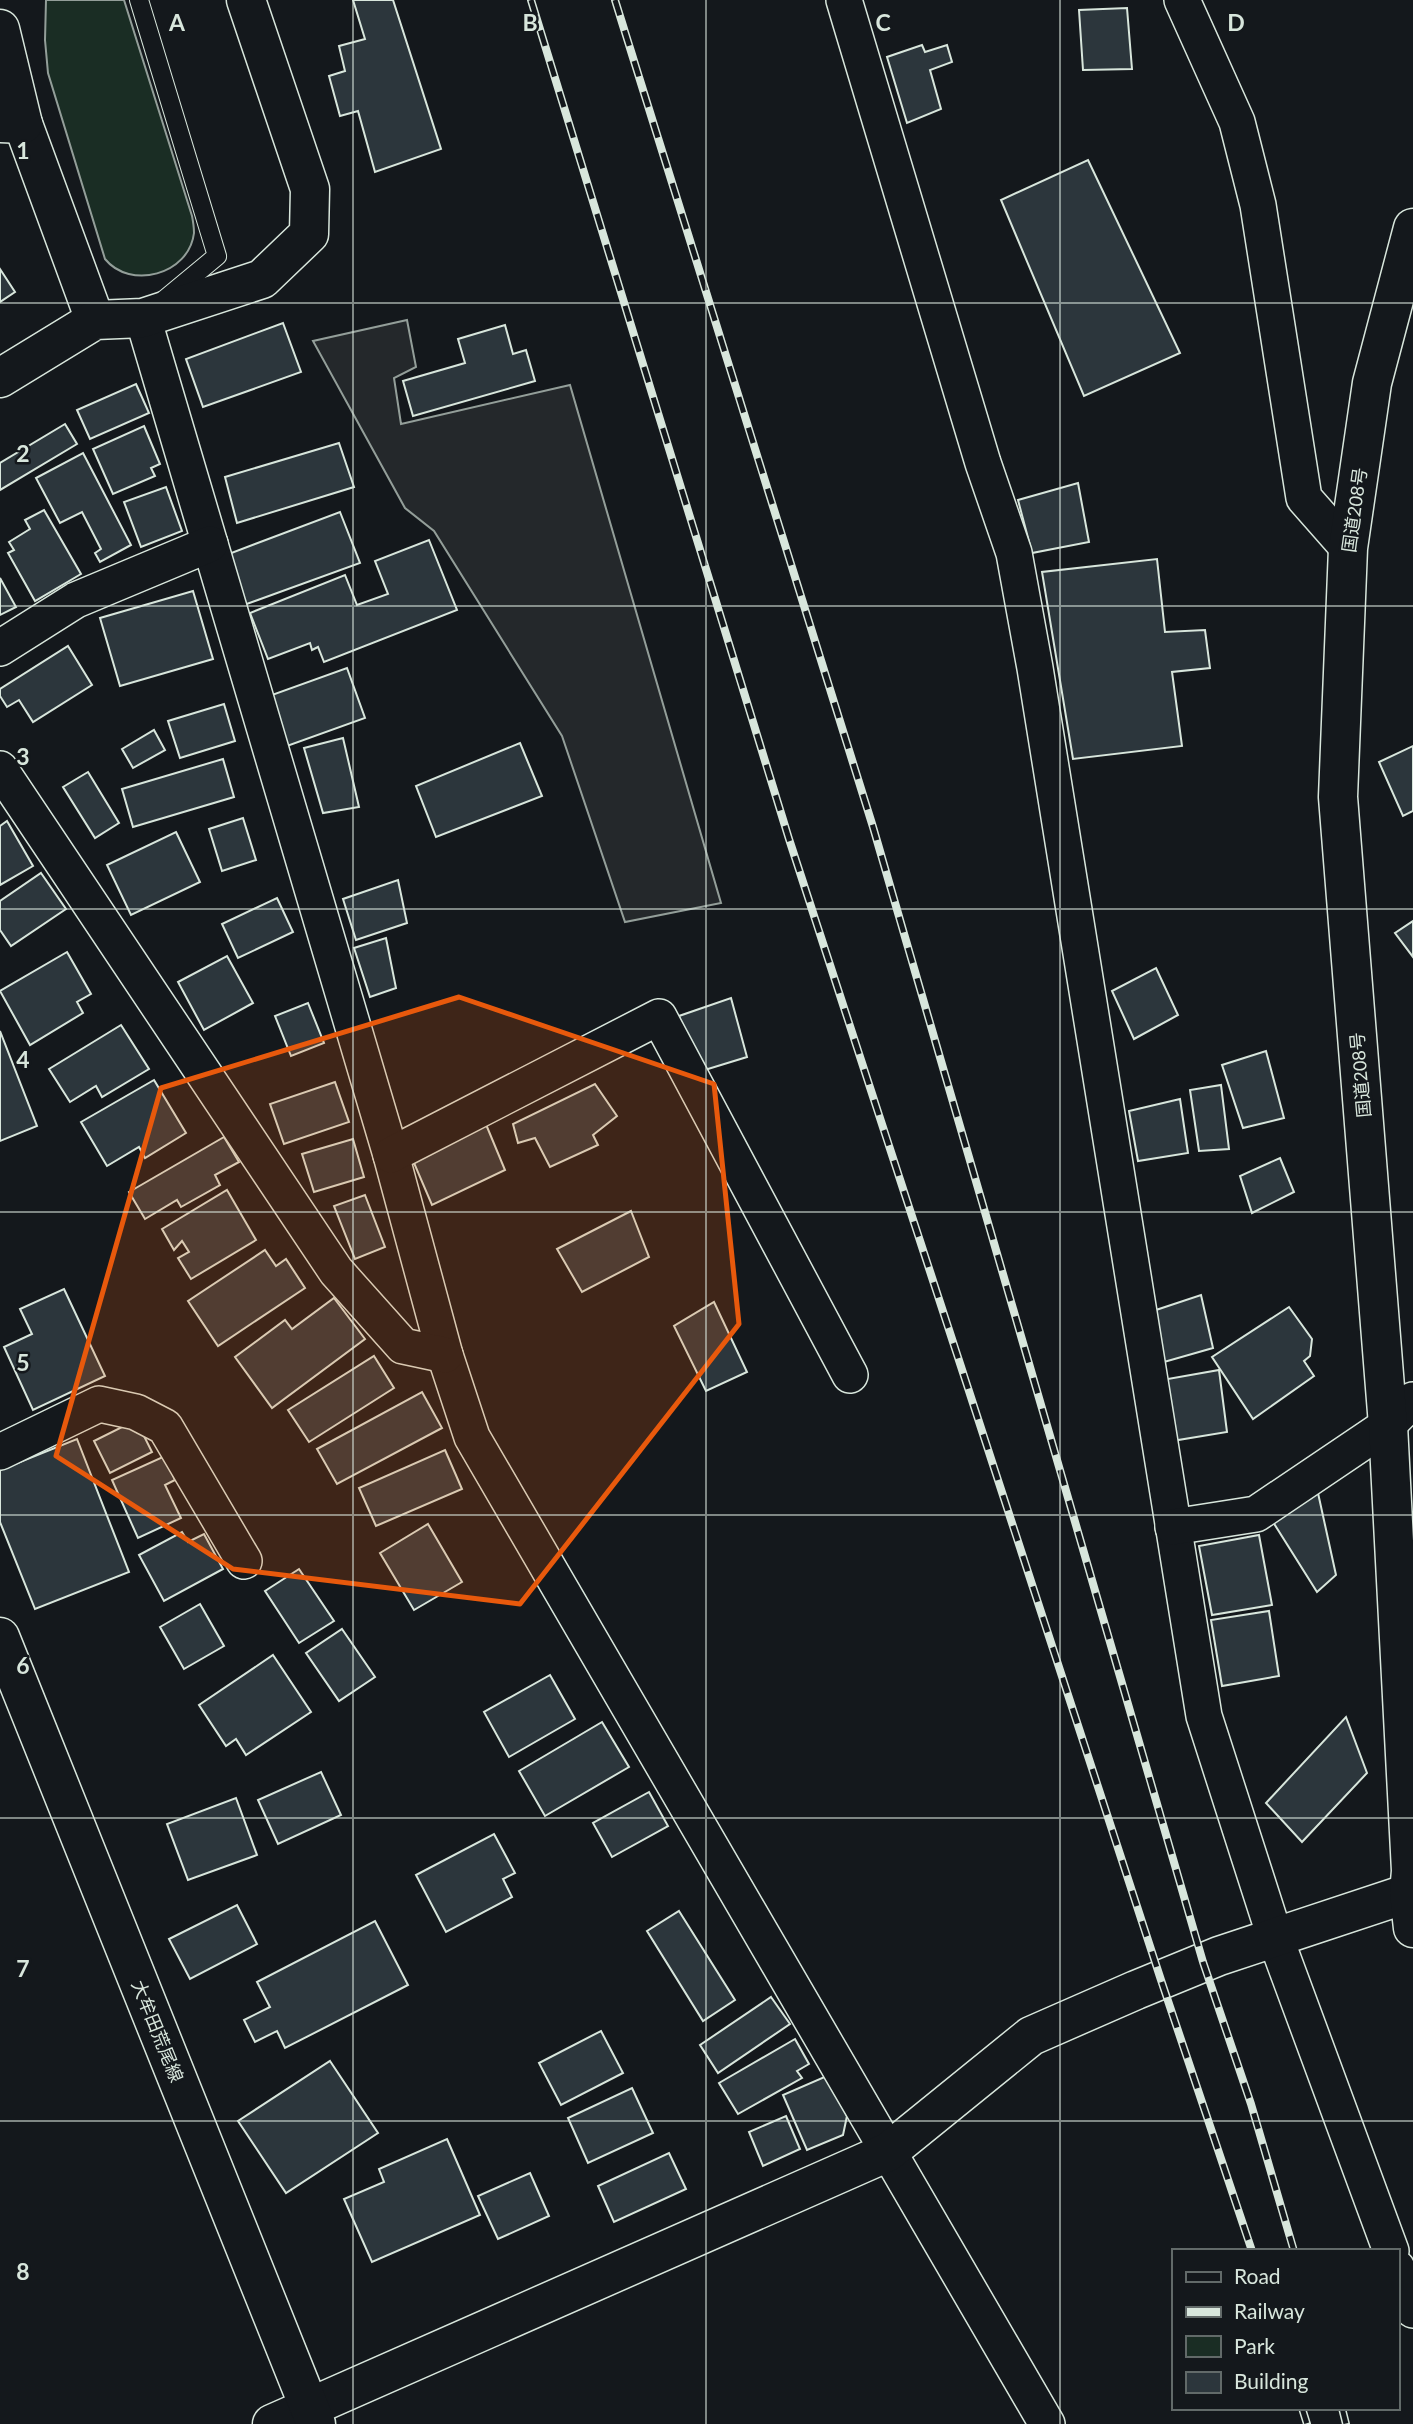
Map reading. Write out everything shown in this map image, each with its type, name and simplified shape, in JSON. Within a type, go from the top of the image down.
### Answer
[{"type":"main road","points":[[0,378],[94,320],[143,318],[262,279],[309,234],[310,189],[246,0]]},
{"type":"main road","points":[[0,29],[12,124],[94,320]]},
{"type":"main road","name":"国道208号","points":[[1412,1891],[1400,1413],[1338,797],[1348,548],[1372,383],[1413,228]]},
{"type":"main road","name":"大牟田荒尾線","points":[[0,1637],[11,1697],[313,2416]]},
{"type":"main road","points":[[272,2424],[313,2416],[888,2152],[1031,2036],[1136,1990],[1275,1937],[1412,1891]]},
{"type":"street","points":[[844,0],[979,450],[1014,553],[1035,668],[1204,1716],[1275,1937],[1390,2249]]},
{"type":"street","points":[[1182,0],[1237,122],[1258,205],[1304,498],[1348,548]]},
{"type":"street","points":[[143,318],[391,1155],[445,1355],[472,1437],[1047,2424]]},
{"type":"street","points":[[0,648],[76,600],[210,544]]},
{"type":"street","points":[[0,769],[336,1271],[403,1346],[445,1355]]},
{"type":"street","points":[[391,1155],[659,1017],[850,1375]]},
{"type":"street","points":[[0,1452],[99,1404],[136,1412],[165,1427],[243,1561]]},
{"type":"street","points":[[1173,1527],[1256,1514],[1400,1413]]},
{"type":"street","points":[[1399,2273],[1413,2310]]},
{"type":"lane","points":[[139,0],[217,256],[143,318]]},
{"type":"highlighted area","points":[[459,997],[714,1084],[739,1324],[520,1604],[233,1569],[56,1456],[161,1088]]},
{"type":"green space","points":[[46,0],[124,0],[192,218],[194,233],[190,247],[182,259],[170,268],[157,273],[129,274],[116,269],[105,259],[48,73]]},
{"type":"shaded area","points":[[407,320],[416,367],[394,378],[401,424],[570,385],[721,903],[625,922],[562,736],[434,531],[405,508],[313,341]]},
{"type":"building","points":[[353,0],[393,0],[441,149],[375,172],[358,111],[340,116],[329,76],[345,71],[339,46],[365,39]]},
{"type":"building","points":[[1127,8],[1132,69],[1083,70],[1079,10]]},
{"type":"building","points":[[922,45],[925,52],[947,45],[952,62],[930,70],[941,109],[907,123],[887,57]]},
{"type":"building","points":[[1088,160],[1180,353],[1084,396],[1001,200]]},
{"type":"building","points":[[0,269],[15,292],[0,302]]},
{"type":"building","points":[[283,323],[301,372],[203,407],[186,359]]},
{"type":"building","points":[[505,325],[513,354],[526,350],[535,381],[413,416],[403,381],[465,363],[458,339]]},
{"type":"building","points":[[136,384],[149,413],[90,439],[77,410]]},
{"type":"building","points":[[65,424],[77,444],[0,490],[0,463]]},
{"type":"building","points":[[144,426],[160,464],[151,468],[155,476],[113,494],[93,449]]},
{"type":"building","points":[[339,443],[354,487],[237,523],[225,477]]},
{"type":"building","points":[[83,453],[131,545],[100,562],[95,553],[101,549],[82,512],[60,523],[36,478]]},
{"type":"building","points":[[1078,483],[1089,542],[1032,553],[1018,500]]},
{"type":"building","points":[[166,487],[182,531],[141,547],[124,502]]},
{"type":"building","points":[[44,510],[81,574],[35,601],[8,553],[14,550],[9,542],[30,529],[25,520]]},
{"type":"building","points":[[340,512],[360,563],[244,605],[226,555]]},
{"type":"building","points":[[429,540],[457,610],[324,662],[318,647],[312,650],[310,643],[268,659],[250,613],[345,575],[357,605],[388,594],[375,561]]},
{"type":"building","points":[[1157,559],[1165,632],[1205,630],[1210,668],[1172,672],[1182,746],[1073,759],[1042,572]]},
{"type":"building","points":[[0,578],[16,607],[0,615]]},
{"type":"building","points":[[193,591],[213,659],[120,686],[100,618]]},
{"type":"building","points":[[68,646],[92,685],[33,722],[19,700],[7,707],[0,696],[0,689]]},
{"type":"building","points":[[347,668],[365,718],[287,746],[269,696]]},
{"type":"building","points":[[224,704],[235,741],[180,758],[168,721]]},
{"type":"building","points":[[154,730],[165,750],[133,768],[122,749]]},
{"type":"building","points":[[343,738],[359,807],[323,813],[304,748]]},
{"type":"building","points":[[520,743],[542,796],[436,837],[416,786]]},
{"type":"building","points":[[1413,746],[1413,811],[1403,816],[1379,762]]},
{"type":"building","points":[[223,759],[234,797],[133,827],[122,789]]},
{"type":"building","points":[[88,772],[119,823],[95,838],[63,787]]},
{"type":"building","points":[[243,818],[256,860],[222,871],[209,829]]},
{"type":"building","points":[[7,821],[33,866],[0,885],[0,826]]},
{"type":"building","points":[[176,832],[200,882],[131,915],[107,865]]},
{"type":"building","points":[[41,873],[66,909],[11,946],[0,930],[0,901]]},
{"type":"building","points":[[398,880],[407,923],[356,940],[343,899]]},
{"type":"building","points":[[277,898],[293,932],[238,958],[222,924]]},
{"type":"building","points":[[1413,921],[1413,957],[1395,933]]},
{"type":"building","points":[[386,938],[396,988],[370,997],[354,948]]},
{"type":"building","points":[[67,952],[91,994],[77,1002],[83,1013],[30,1045],[0,991]]},
{"type":"building","points":[[227,956],[253,1003],[204,1030],[178,982]]},
{"type":"building","points":[[1156,968],[1178,1015],[1134,1039],[1112,991]]},
{"type":"building","points":[[731,998],[747,1057],[695,1073],[679,1016]]},
{"type":"building","points":[[308,1003],[324,1043],[291,1056],[275,1016]]},
{"type":"building","points":[[121,1025],[149,1069],[102,1097],[96,1086],[70,1102],[49,1069]]},
{"type":"building","points":[[0,1031],[37,1126],[0,1141]]},
{"type":"building","points":[[1266,1051],[1284,1118],[1243,1128],[1222,1065]]},
{"type":"building","points":[[154,1080],[186,1133],[145,1158],[139,1147],[107,1166],[81,1122]]},
{"type":"building","points":[[335,1082],[349,1122],[284,1144],[270,1104]]},
{"type":"building","points":[[595,1084],[617,1116],[593,1135],[598,1145],[550,1167],[535,1138],[518,1143],[513,1124]]},
{"type":"building","points":[[1221,1085],[1229,1149],[1199,1151],[1190,1090]]},
{"type":"building","points":[[1180,1099],[1188,1153],[1138,1161],[1129,1111]]},
{"type":"building","points":[[485,1122],[505,1170],[432,1205],[411,1156]]},
{"type":"building","points":[[224,1137],[239,1162],[215,1175],[220,1185],[181,1207],[177,1200],[145,1219],[129,1192]]},
{"type":"building","points":[[353,1139],[364,1177],[314,1192],[302,1154]]},
{"type":"building","points":[[1280,1158],[1294,1192],[1252,1213],[1240,1176]]},
{"type":"building","points":[[227,1190],[256,1240],[191,1279],[178,1258],[189,1252],[182,1241],[174,1250],[162,1229]]},
{"type":"building","points":[[365,1195],[385,1247],[355,1259],[334,1206]]},
{"type":"building","points":[[631,1211],[649,1257],[582,1292],[557,1249]]},
{"type":"building","points":[[265,1250],[276,1266],[286,1259],[305,1288],[218,1346],[188,1301]]},
{"type":"building","points":[[64,1289],[105,1376],[33,1410],[4,1347],[32,1334],[20,1309]]},
{"type":"building","points":[[1201,1295],[1213,1348],[1164,1362],[1153,1311]]},
{"type":"building","points":[[334,1298],[365,1339],[272,1408],[235,1357],[285,1320],[292,1329]]},
{"type":"building","points":[[714,1302],[747,1372],[706,1391],[674,1326]]},
{"type":"building","points":[[1289,1307],[1312,1339],[1310,1356],[1304,1361],[1314,1376],[1253,1419],[1212,1357]]},
{"type":"building","points":[[374,1356],[394,1388],[309,1442],[288,1410]]},
{"type":"building","points":[[1219,1370],[1227,1432],[1172,1441],[1162,1380]]},
{"type":"building","points":[[422,1392],[442,1428],[337,1484],[317,1449]]},
{"type":"building","points":[[136,1420],[152,1452],[110,1473],[94,1441]]},
{"type":"building","points":[[77,1439],[129,1572],[35,1609],[0,1522],[0,1470]]},
{"type":"building","points":[[445,1450],[462,1489],[376,1526],[359,1488]]},
{"type":"building","points":[[165,1456],[175,1480],[165,1485],[181,1518],[138,1538],[112,1480]]},
{"type":"building","points":[[1318,1493],[1336,1575],[1317,1592],[1273,1522]]},
{"type":"building","points":[[428,1524],[462,1582],[414,1610],[380,1553]]},
{"type":"building","points":[[182,1532],[188,1542],[204,1534],[223,1569],[164,1601],[139,1555]]},
{"type":"building","points":[[1259,1535],[1272,1605],[1212,1615],[1199,1546]]},
{"type":"building","points":[[299,1569],[334,1621],[299,1643],[265,1591]]},
{"type":"building","points":[[200,1604],[224,1646],[184,1669],[160,1627]]},
{"type":"building","points":[[1269,1611],[1279,1676],[1222,1686],[1211,1620]]},
{"type":"building","points":[[342,1629],[375,1677],[339,1701],[306,1653]]},
{"type":"building","points":[[273,1655],[311,1712],[246,1755],[236,1739],[226,1746],[199,1705]]},
{"type":"building","points":[[550,1675],[575,1719],[509,1757],[484,1712]]},
{"type":"building","points":[[1346,1717],[1367,1773],[1302,1842],[1266,1803]]},
{"type":"building","points":[[602,1722],[629,1767],[545,1816],[519,1771]]},
{"type":"building","points":[[321,1772],[341,1815],[278,1844],[258,1800]]},
{"type":"building","points":[[649,1792],[668,1826],[612,1857],[593,1823]]},
{"type":"building","points":[[236,1798],[257,1855],[188,1880],[167,1824]]},
{"type":"building","points":[[494,1834],[515,1873],[503,1879],[512,1897],[446,1932],[416,1875]]},
{"type":"building","points":[[237,1905],[257,1944],[190,1979],[169,1939]]},
{"type":"building","points":[[679,1911],[735,2000],[703,2021],[647,1931]]},
{"type":"building","points":[[375,1921],[408,1985],[285,2048],[277,2031],[255,2042],[244,2020],[270,2007],[257,1982]]},
{"type":"building","points":[[771,1997],[790,2024],[718,2073],[700,2045]]},
{"type":"building","points":[[601,2031],[623,2073],[561,2105],[539,2063]]},
{"type":"building","points":[[795,2039],[809,2064],[797,2071],[802,2078],[738,2114],[719,2083]]},
{"type":"building","points":[[330,2061],[378,2133],[286,2193],[238,2121]]},
{"type":"building","points":[[829,2075],[847,2116],[843,2135],[807,2150],[783,2095]]},
{"type":"building","points":[[632,2088],[653,2133],[588,2163],[568,2118]]},
{"type":"building","points":[[786,2116],[800,2149],[763,2166],[749,2132]]},
{"type":"building","points":[[447,2139],[480,2215],[372,2262],[344,2199],[384,2182],[379,2169]]},
{"type":"building","points":[[669,2153],[686,2189],[614,2222],[598,2186]]},
{"type":"building","points":[[530,2173],[549,2216],[498,2239],[478,2196]]},
{"type":"railway","points":[[531,0],[789,839],[1251,2249]]},
{"type":"railway","points":[[615,0],[873,827],[1203,1962],[1251,2104],[1293,2249]]},
{"type":"railway","points":[[1303,2410],[1307,2424]]},
{"type":"railway","points":[[1342,2410],[1346,2424]]}]
